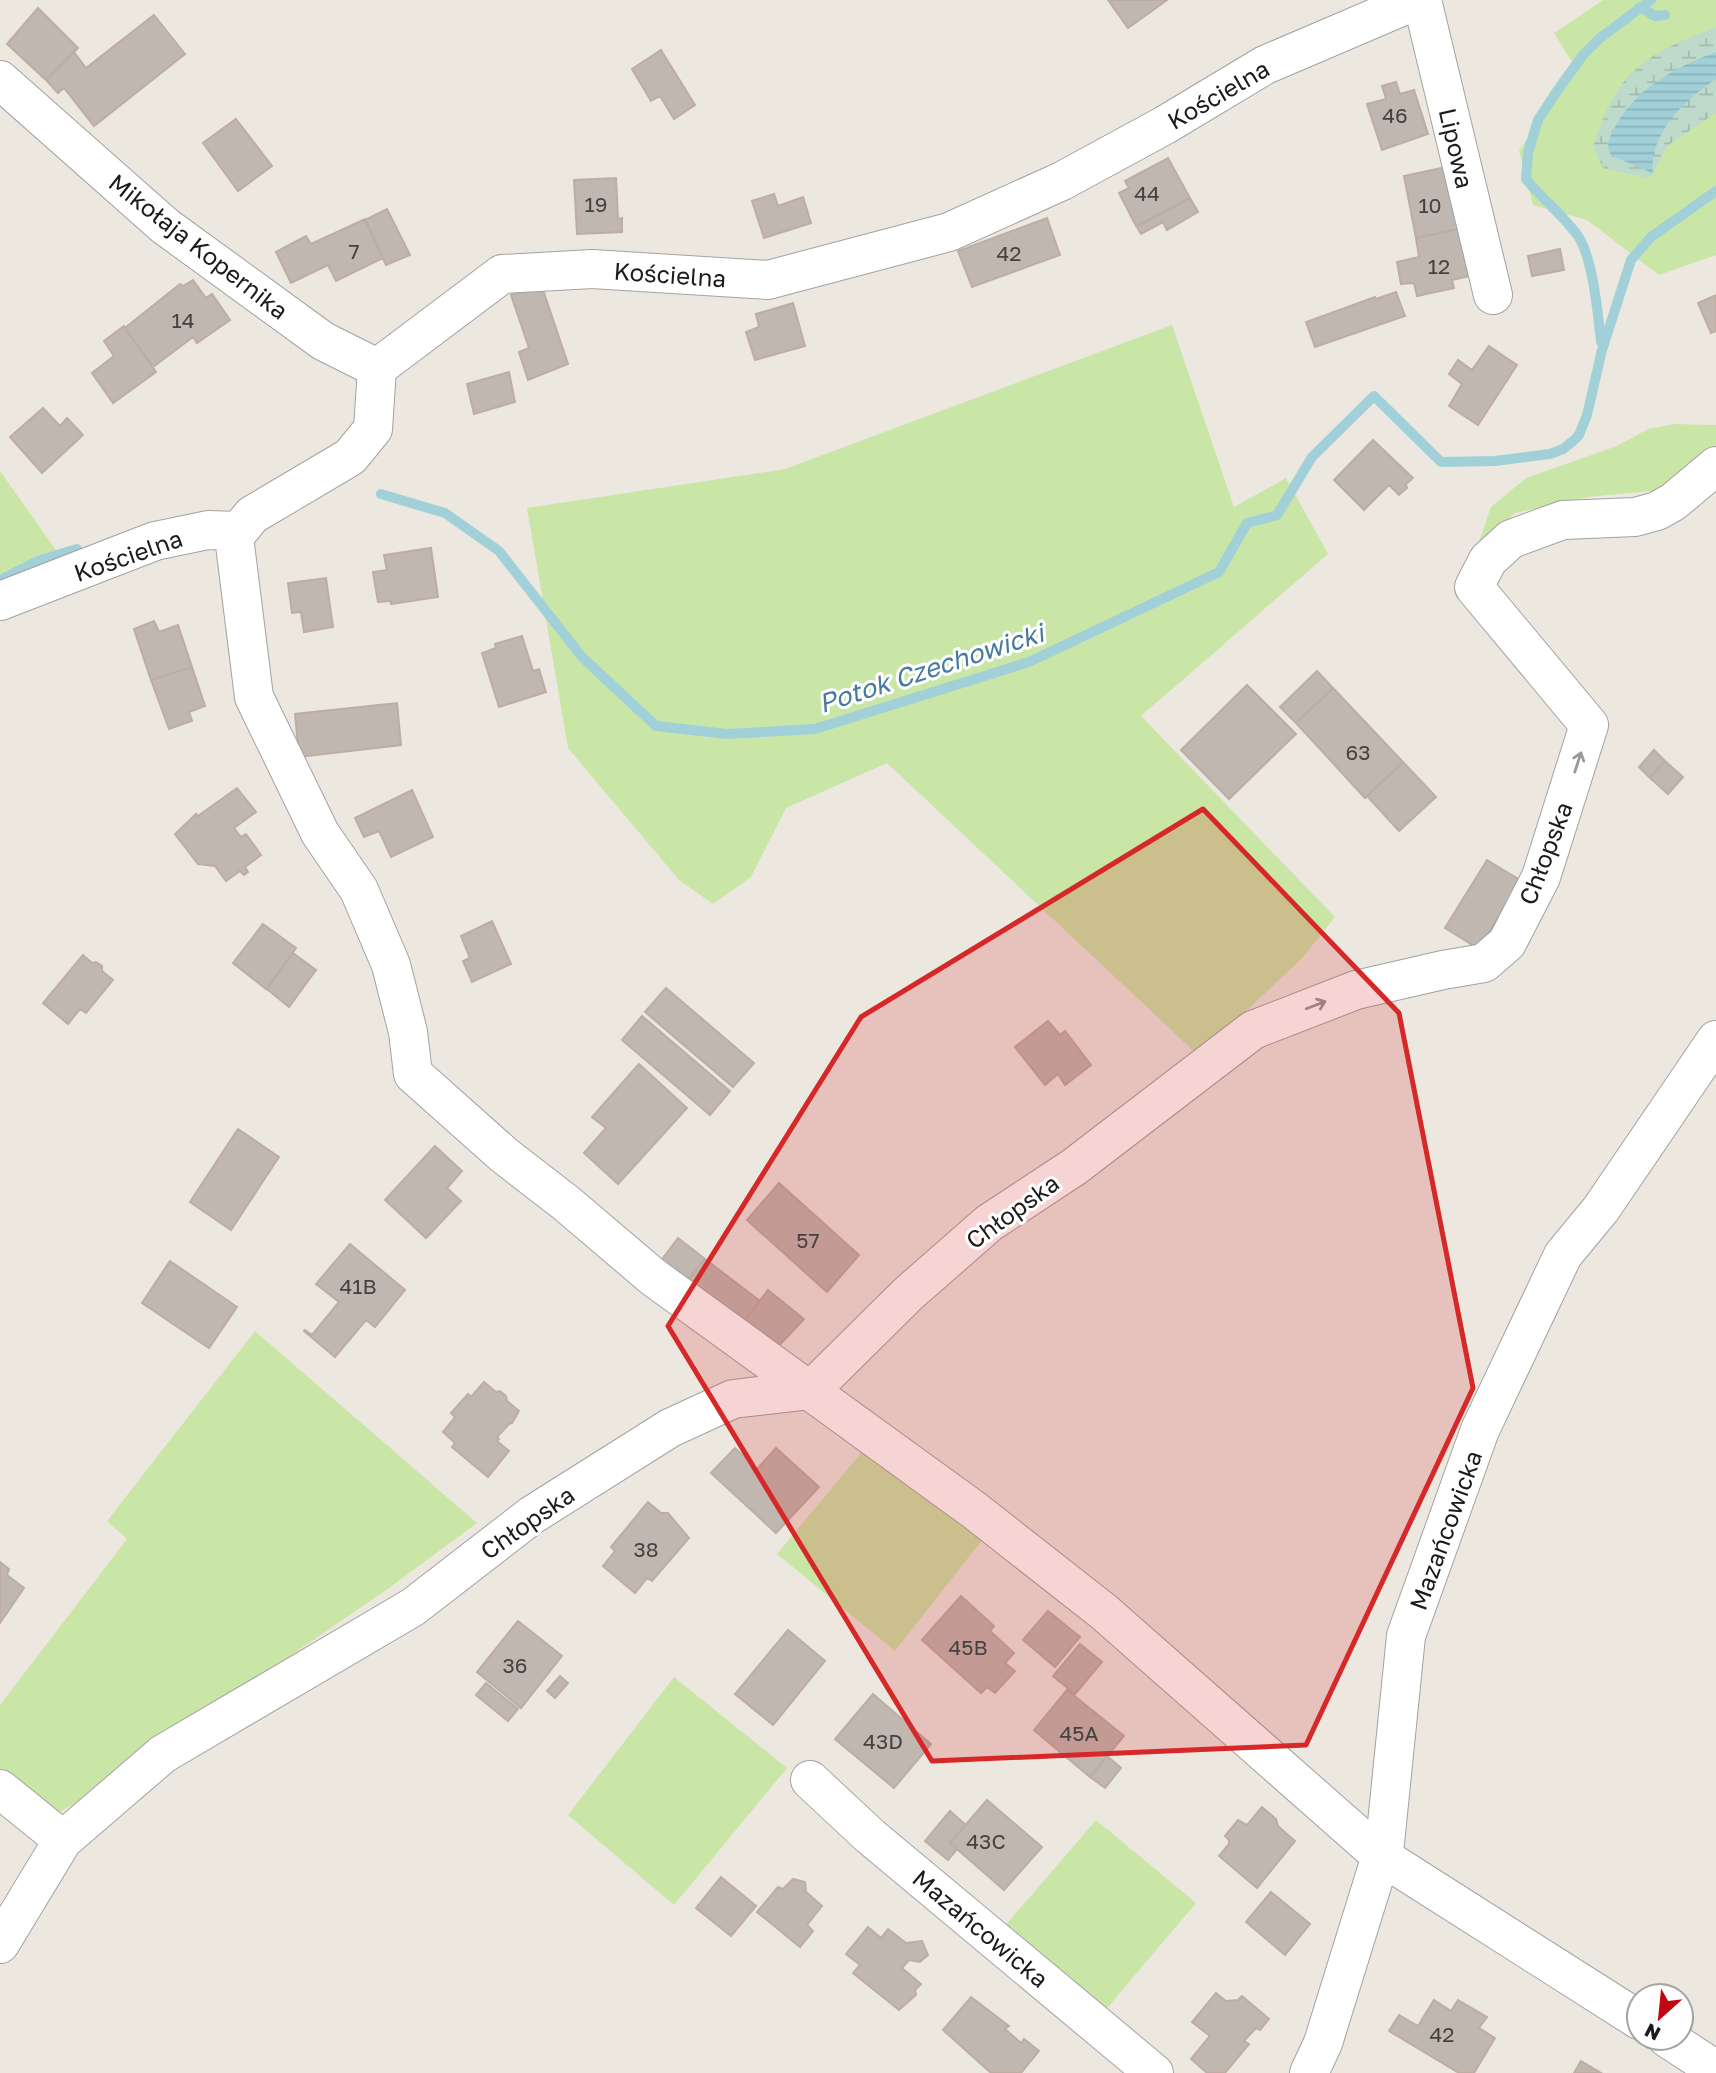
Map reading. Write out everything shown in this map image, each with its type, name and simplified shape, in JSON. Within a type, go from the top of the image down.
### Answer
[{"type":"street","name":"Lipowa","points":[[1420,0],[1493,295]]},
{"type":"street","name":"Kościelna","points":[[377,368],[502,274],[592,269],[768,280],[949,232],[1062,181],[1165,125],[1265,65],[1420,0]]},
{"type":"street","name":"Mikołaja Kopernika","points":[[0,80],[164,226],[323,341],[377,368]]},
{"type":"street","points":[[377,368],[373,429],[350,457],[252,515],[234,537],[254,697],[320,833],[359,890],[391,965],[408,1032],[413,1074],[503,1155],[566,1203],[653,1277],[974,1510],[1104,1612],[1381,1856],[1625,2011]]},
{"type":"street","name":"Chłopska","points":[[0,1944],[63,1840],[163,1754],[413,1607],[532,1515],[670,1428],[733,1399],[811,1390],[908,1294],[989,1223],[1073,1167],[1253,1030],[1356,990],[1484,963],[1507,943],[1541,877],[1589,725],[1474,587],[1488,561],[1511,539],[1563,520],[1635,517],[1657,511],[1673,502],[1716,466]]},
{"type":"street","name":"Kościelna","points":[[0,601],[155,541],[208,530],[239,531]]},
{"type":"street","name":"Mazańcowicka","points":[[1308,2073],[1323,2042],[1385,1843],[1406,1636],[1480,1430],[1563,1255],[1601,1209],[1716,1040]]},
{"type":"street","name":"Mazańcowicka","points":[[810,1780],[870,1836],[1154,2073]]},
{"type":"street","points":[[0,1790],[63,1840]]},
{"type":"street","points":[[1688,2052],[1716,2070]]},
{"type":"highlighted area","points":[[1203,809],[1399,1013],[1473,1388],[1306,1745],[932,1761],[668,1326],[861,1017]]},
{"type":"green space","points":[[1603,0],[1716,0],[1716,255],[1659,275],[1587,220],[1533,205],[1519,151],[1574,65],[1554,33]]},
{"type":"green space","points":[[1716,27],[1716,113],[1667,146],[1653,174],[1648,178],[1603,168],[1593,146],[1610,104],[1626,79],[1648,59]]},
{"type":"green space","points":[[1172,325],[1234,507],[1286,478],[1328,554],[1141,716],[1335,917],[1303,957],[1199,1056],[887,763],[786,808],[751,877],[713,904],[679,880],[568,748],[527,508],[785,469]]},
{"type":"green space","points":[[1674,424],[1716,425],[1716,450],[1662,490],[1588,497],[1515,513],[1477,548],[1491,507],[1526,478],[1617,446],[1648,429]]},
{"type":"green space","points":[[0,471],[56,550],[0,579]]},
{"type":"green space","points":[[255,1331],[477,1523],[389,1588],[103,1788],[54,1815],[0,1768],[0,1705],[127,1539],[107,1521]]},
{"type":"green space","points":[[871,1441],[990,1530],[895,1651],[777,1554]]},
{"type":"green space","points":[[674,1677],[787,1768],[674,1905],[568,1815]]},
{"type":"green space","points":[[1096,1820],[1196,1903],[1097,2020],[997,1935]]},
{"type":"water","points":[[1716,52],[1716,79],[1692,97],[1671,119],[1656,145],[1653,174],[1610,153],[1608,146],[1612,133],[1631,104],[1670,73]]},
{"type":"building","points":[[1108,0],[1167,0],[1128,28]]},
{"type":"building","points":[[38,8],[78,48],[46,80],[7,44]]},
{"type":"building","points":[[154,15],[185,54],[94,126],[64,88],[58,93],[46,80],[74,52],[86,68]]},
{"type":"building","points":[[661,50],[695,105],[674,119],[660,96],[651,101],[632,69]]},
{"type":"building","points":[[1396,82],[1400,94],[1414,90],[1428,134],[1382,150],[1367,104],[1386,99],[1382,86]]},
{"type":"building","points":[[236,119],[272,166],[238,191],[203,143]]},
{"type":"building","points":[[1168,158],[1190,198],[1136,226],[1119,193],[1129,188],[1125,181]]},
{"type":"building","points":[[1451,166],[1463,228],[1416,238],[1404,176]]},
{"type":"building","points":[[616,178],[618,219],[622,218],[622,232],[577,234],[574,180]]},
{"type":"building","points":[[774,194],[778,206],[803,197],[811,223],[764,238],[752,201]]},
{"type":"building","points":[[1190,198],[1198,212],[1167,230],[1163,222],[1141,234],[1137,227]]},
{"type":"building","points":[[387,209],[410,255],[386,265],[365,220]]},
{"type":"building","points":[[1047,218],[1060,255],[972,287],[958,251]]},
{"type":"building","points":[[365,219],[383,258],[336,281],[328,265],[291,283],[276,252],[306,236],[311,244]]},
{"type":"building","points":[[1463,228],[1474,275],[1452,280],[1454,288],[1417,296],[1414,283],[1401,284],[1397,262],[1419,257],[1416,238]]},
{"type":"building","points":[[1560,249],[1564,270],[1532,276],[1528,256]]},
{"type":"building","points":[[193,280],[206,298],[212,294],[230,320],[197,343],[193,337],[153,367],[125,328],[180,284],[183,286]]},
{"type":"building","points":[[541,284],[568,364],[528,380],[519,352],[529,348],[511,295]]},
{"type":"building","points":[[1396,292],[1405,316],[1315,347],[1306,322]]},
{"type":"building","points":[[1716,295],[1716,331],[1711,333],[1698,303]]},
{"type":"building","points":[[793,303],[805,346],[755,360],[746,332],[759,327],[756,314]]},
{"type":"building","points":[[124,326],[156,372],[113,403],[92,373],[114,356],[104,341]]},
{"type":"building","points":[[1489,346],[1517,365],[1478,425],[1449,406],[1462,384],[1449,374],[1458,360],[1472,370]]},
{"type":"building","points":[[509,372],[515,402],[474,414],[467,384]]},
{"type":"building","points":[[43,408],[60,426],[67,418],[83,435],[42,473],[10,437]]},
{"type":"building","points":[[1373,440],[1413,478],[1399,495],[1389,485],[1364,510],[1334,480]]},
{"type":"building","points":[[431,548],[438,597],[391,604],[391,601],[378,602],[373,572],[387,570],[384,555]]},
{"type":"building","points":[[326,578],[333,627],[304,632],[301,612],[292,613],[288,583]]},
{"type":"building","points":[[154,621],[159,632],[178,625],[192,667],[151,680],[134,629]]},
{"type":"building","points":[[522,636],[533,671],[539,669],[546,692],[499,707],[482,653],[496,648],[495,644]]},
{"type":"building","points":[[192,667],[205,706],[189,712],[192,721],[169,729],[151,680]]},
{"type":"building","points":[[1317,671],[1333,688],[1296,723],[1280,707]]},
{"type":"building","points":[[1247,685],[1296,734],[1229,799],[1181,750]]},
{"type":"building","points":[[1333,688],[1403,762],[1365,798],[1296,723]]},
{"type":"building","points":[[397,703],[401,745],[299,757],[295,714]]},
{"type":"building","points":[[1654,750],[1665,761],[1650,778],[1639,767]]},
{"type":"building","points":[[1665,761],[1683,777],[1668,794],[1650,778]]},
{"type":"building","points":[[1403,762],[1436,797],[1399,831],[1367,796]]},
{"type":"building","points":[[237,788],[256,812],[234,828],[241,837],[246,834],[261,855],[245,867],[248,872],[244,875],[240,871],[226,881],[215,866],[198,864],[175,834],[196,814],[198,816]]},
{"type":"building","points":[[412,790],[433,837],[391,857],[379,831],[364,837],[355,818]]},
{"type":"building","points":[[1487,860],[1520,880],[1479,949],[1445,928]]},
{"type":"building","points":[[492,921],[511,964],[472,982],[463,961],[470,958],[461,936]]},
{"type":"building","points":[[263,924],[296,948],[266,989],[233,963]]},
{"type":"building","points":[[293,953],[316,970],[289,1007],[267,989]]},
{"type":"building","points":[[83,955],[92,963],[96,962],[102,966],[102,971],[113,980],[86,1013],[80,1009],[68,1024],[43,1003]]},
{"type":"building","points":[[666,988],[754,1063],[733,1087],[645,1012]]},
{"type":"building","points":[[642,1016],[730,1091],[710,1115],[622,1040]]},
{"type":"building","points":[[1048,1021],[1060,1035],[1065,1031],[1091,1065],[1065,1085],[1058,1074],[1045,1085],[1015,1047]]},
{"type":"building","points":[[639,1064],[687,1108],[618,1184],[584,1153],[606,1128],[592,1117]]},
{"type":"building","points":[[238,1129],[279,1157],[231,1230],[190,1202]]},
{"type":"building","points":[[435,1146],[462,1171],[447,1188],[461,1201],[426,1238],[385,1200]]},
{"type":"building","points":[[779,1183],[859,1255],[827,1292],[747,1220]]},
{"type":"building","points":[[678,1238],[705,1259],[687,1283],[660,1262]]},
{"type":"building","points":[[350,1244],[405,1290],[375,1327],[366,1320],[335,1357],[304,1331],[312,1335],[339,1302],[316,1284]]},
{"type":"building","points":[[705,1259],[760,1301],[741,1325],[686,1282]]},
{"type":"building","points":[[170,1261],[237,1307],[209,1348],[142,1303]]},
{"type":"building","points":[[768,1290],[804,1319],[774,1351],[741,1325]]},
{"type":"building","points":[[484,1382],[496,1392],[500,1391],[519,1411],[512,1423],[497,1437],[497,1441],[509,1451],[488,1477],[452,1447],[455,1443],[443,1432],[455,1417],[451,1413],[468,1394],[471,1397]]},
{"type":"building","points":[[735,1448],[757,1469],[776,1448],[819,1487],[776,1533],[711,1473]]},
{"type":"building","points":[[648,1502],[661,1513],[668,1513],[689,1538],[652,1581],[647,1578],[635,1593],[603,1566],[615,1551],[611,1547]]},
{"type":"building","points":[[0,1562],[9,1569],[7,1575],[24,1588],[0,1623]]},
{"type":"building","points":[[961,1596],[994,1626],[990,1631],[1014,1653],[1005,1663],[1015,1671],[995,1693],[987,1687],[981,1693],[922,1640]]},
{"type":"building","points":[[1048,1611],[1080,1637],[1055,1667],[1023,1640]]},
{"type":"building","points":[[518,1621],[562,1656],[521,1708],[477,1672]]},
{"type":"building","points":[[788,1630],[825,1661],[773,1725],[735,1694]]},
{"type":"building","points":[[1080,1644],[1102,1662],[1075,1694],[1053,1676]]},
{"type":"building","points":[[560,1676],[568,1683],[555,1698],[547,1691]]},
{"type":"building","points":[[486,1683],[518,1709],[508,1721],[476,1695]]},
{"type":"building","points":[[1067,1690],[1124,1736],[1090,1777],[1034,1730]]},
{"type":"building","points":[[873,1694],[931,1744],[894,1788],[835,1739]]},
{"type":"building","points":[[1107,1756],[1121,1768],[1105,1788],[1090,1777]]},
{"type":"building","points":[[987,1800],[1042,1847],[1004,1890],[950,1843]]},
{"type":"building","points":[[1262,1807],[1295,1841],[1257,1888],[1219,1856],[1229,1844],[1225,1836],[1238,1820],[1247,1825]]},
{"type":"building","points":[[950,1811],[966,1825],[950,1843],[957,1849],[948,1860],[925,1841]]},
{"type":"building","points":[[721,1877],[756,1906],[731,1936],[696,1908]]},
{"type":"building","points":[[793,1879],[805,1882],[806,1892],[822,1906],[807,1925],[813,1931],[800,1947],[757,1912],[778,1887],[783,1889]]},
{"type":"building","points":[[1271,1892],[1310,1924],[1285,1955],[1246,1922]]},
{"type":"building","points":[[868,1927],[881,1938],[888,1929],[906,1943],[922,1941],[928,1955],[920,1962],[909,1960],[902,1968],[921,1984],[915,1990],[916,1995],[899,2010],[853,1973],[860,1965],[846,1954]]},
{"type":"building","points":[[1216,1993],[1226,2001],[1238,2000],[1242,1996],[1269,2019],[1260,2030],[1256,2028],[1244,2041],[1249,2044],[1225,2073],[1207,2073],[1191,2059],[1210,2036],[1192,2022]]},
{"type":"building","points":[[971,1997],[1009,2026],[1005,2029],[1021,2043],[1024,2039],[1039,2051],[1021,2073],[991,2073],[943,2030]]},
{"type":"building","points":[[1434,2000],[1451,2011],[1458,2000],[1487,2017],[1479,2028],[1495,2038],[1474,2073],[1459,2073],[1389,2031],[1399,2015],[1418,2026]]},
{"type":"building","points":[[1581,2061],[1601,2073],[1574,2073]]},
{"type":"waterway","points":[[1601,342],[1588,258],[1572,228],[1526,179],[1528,153],[1538,120],[1583,55],[1600,38],[1651,0]]},
{"type":"waterway","points":[[1640,7],[1655,16],[1665,15]]},
{"type":"waterway","name":"Potok Czechowicki","points":[[381,494],[445,513],[499,551],[582,657],[656,726],[727,734],[815,729],[1029,662],[1219,572],[1247,523],[1277,515],[1312,457],[1374,396],[1441,462],[1495,461],[1550,454],[1563,449],[1579,435],[1587,415],[1602,350],[1631,260],[1651,237],[1716,191]]},
{"type":"waterway","name":"Potok Czechowicki","points":[[0,580],[40,560],[77,549]]}]
